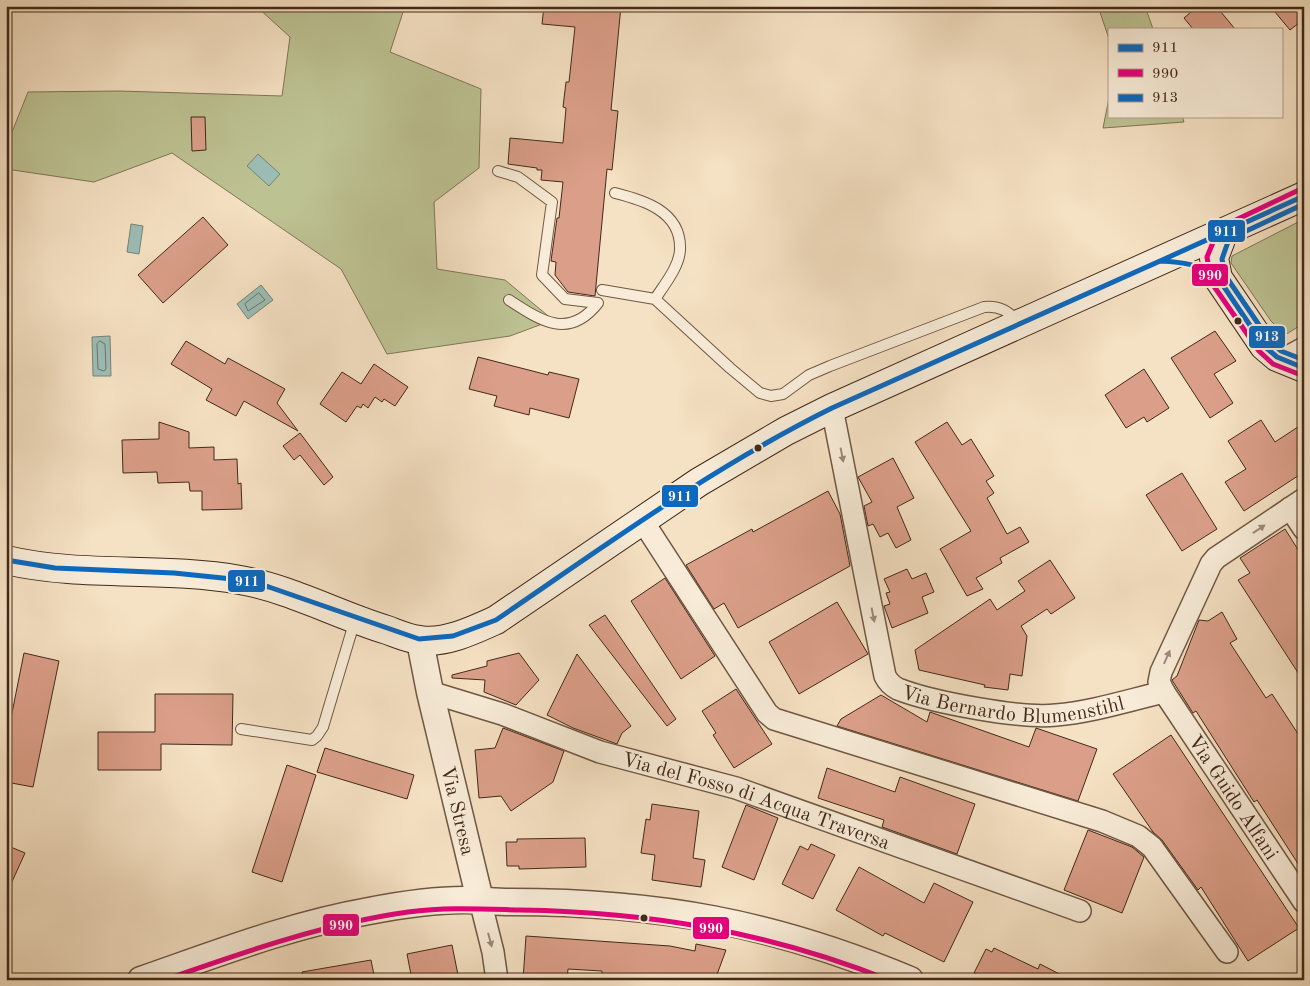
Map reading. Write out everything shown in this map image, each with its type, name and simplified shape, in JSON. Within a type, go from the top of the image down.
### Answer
[{"type":"main road","points":[[6,560],[55,568],[174,573],[242,580],[269,587],[420,641],[458,635],[496,620],[642,520],[722,468],[786,431],[832,408],[1304,196]]},
{"type":"main road","points":[[1223,234],[1214,258],[1218,278],[1261,342],[1297,358]]},
{"type":"main road","points":[[1160,261],[1198,265],[1218,278]]},
{"type":"street","name":"Via Bernardo Blumenstihl","points":[[832,408],[884,672],[888,682],[899,689],[947,702],[1040,716],[1066,714],[1164,692]]},
{"type":"street","points":[[1164,692],[1159,682],[1161,672],[1208,568],[1216,558],[1297,504],[1304,529]]},
{"type":"street","points":[[642,520],[766,713],[784,723],[1102,821],[1138,836],[1152,847],[1227,952]]},
{"type":"street","name":"Via Stresa","points":[[420,641],[430,692],[493,952],[496,980]]},
{"type":"street","name":"Via del Fosso di Acqua Traversa","points":[[430,692],[502,714],[606,754],[736,788],[1080,911]]},
{"type":"street","name":"Via Guido Alfani","points":[[1164,692],[1304,902]]},
{"type":"street","points":[[141,980],[265,937],[351,914],[430,902],[480,900],[594,903],[729,921],[818,944],[910,980]]},
{"type":"lane","points":[[498,171],[518,177],[552,202],[542,276],[565,298],[598,303],[588,316],[573,324],[557,324],[538,319],[508,300]]},
{"type":"lane","points":[[615,193],[647,201],[661,211],[674,226],[681,248],[672,271],[655,299]]},
{"type":"lane","points":[[602,290],[655,299],[730,368],[760,393],[771,396],[783,394],[810,376],[830,366],[984,307],[994,306],[1010,312],[1021,324]]},
{"type":"lane","points":[[241,730],[312,740],[316,738],[322,727],[355,619]]},
{"type":"green space","points":[[256,6],[405,6],[390,52],[481,89],[479,168],[434,202],[437,269],[505,280],[553,320],[510,336],[387,354],[341,269],[172,153],[94,182],[6,169],[6,147],[28,92],[119,91],[282,96],[290,37]]},
{"type":"green space","points":[[1098,6],[1145,6],[1153,28],[1108,28],[1108,36]]},
{"type":"green space","points":[[1108,103],[1108,118],[1183,118],[1184,122],[1103,128]]},
{"type":"green space","points":[[1304,219],[1304,323],[1285,335],[1271,321],[1231,263],[1232,256]]},
{"type":"water","points":[[258,154],[280,174],[269,186],[247,166]]},
{"type":"water","points":[[131,224],[143,226],[139,254],[127,252]]},
{"type":"water","points":[[261,285],[273,300],[248,319],[237,304]]},
{"type":"water","points":[[110,336],[111,376],[93,376],[92,337]]},
{"type":"building","points":[[544,6],[621,6],[611,110],[618,111],[612,170],[607,169],[595,296],[568,292],[555,275],[556,262],[551,261],[563,182],[541,180],[542,170],[537,170],[537,168],[508,164],[510,138],[563,143],[566,108],[563,107],[566,82],[569,82],[575,27],[542,24]]},
{"type":"building","points":[[1198,6],[1216,6],[1234,28],[1192,28],[1184,18]]},
{"type":"building","points":[[1270,6],[1304,6],[1304,19],[1290,30]]},
{"type":"building","points":[[191,117],[205,117],[206,150],[192,151]]},
{"type":"building","points":[[203,217],[228,245],[163,303],[138,275]]},
{"type":"building","points":[[1215,331],[1236,361],[1214,374],[1233,403],[1210,418],[1171,358]]},
{"type":"building","points":[[186,341],[225,364],[228,358],[285,389],[277,403],[298,431],[244,401],[236,416],[206,400],[212,389],[171,364]]},
{"type":"building","points":[[478,357],[548,375],[549,372],[579,379],[569,418],[530,408],[529,415],[494,406],[497,396],[469,389]]},
{"type":"building","points":[[374,364],[408,387],[395,406],[384,399],[382,402],[375,397],[368,408],[363,404],[361,408],[357,406],[346,422],[320,404],[342,372],[361,384]]},
{"type":"building","points":[[1144,369],[1169,408],[1147,422],[1144,417],[1126,428],[1105,395]]},
{"type":"building","points":[[1261,420],[1275,442],[1304,423],[1304,472],[1244,511],[1225,482],[1246,469],[1228,441]]},
{"type":"building","points":[[159,422],[189,432],[189,448],[214,447],[214,460],[237,459],[238,484],[241,483],[242,509],[202,510],[202,491],[190,491],[189,482],[158,483],[157,472],[123,473],[122,440],[159,439]]},
{"type":"building","points":[[947,422],[962,445],[971,439],[994,476],[986,481],[994,493],[987,498],[1007,534],[1020,527],[1029,542],[1000,558],[1002,563],[976,578],[983,589],[967,596],[940,549],[971,531],[915,442]]},
{"type":"building","points":[[300,433],[333,477],[324,485],[300,455],[294,460],[283,446]]},
{"type":"building","points":[[893,458],[914,498],[897,507],[911,540],[896,548],[888,533],[880,537],[873,524],[868,526],[864,506],[872,502],[858,477]]},
{"type":"building","points":[[1182,473],[1217,529],[1182,551],[1146,495]]},
{"type":"building","points":[[828,491],[840,514],[850,566],[738,628],[724,603],[714,609],[686,565],[752,529],[753,532]]},
{"type":"building","points":[[1285,529],[1304,559],[1304,682],[1238,580],[1250,573],[1240,558]]},
{"type":"building","points":[[1050,560],[1075,598],[1051,614],[1047,609],[1021,626],[1027,636],[1022,676],[1010,674],[1008,690],[984,687],[985,685],[919,670],[915,650],[990,599],[997,610],[1025,591],[1018,581]]},
{"type":"building","points":[[907,569],[912,579],[926,573],[934,592],[922,597],[928,613],[892,628],[884,606],[890,604],[886,593],[890,592],[884,579]]},
{"type":"building","points":[[665,578],[715,656],[681,679],[631,601]]},
{"type":"building","points":[[837,602],[868,654],[799,694],[769,642]]},
{"type":"building","points":[[1222,612],[1237,639],[1230,643],[1266,698],[1272,694],[1304,743],[1304,873],[1257,800],[1254,802],[1196,711],[1193,713],[1172,680],[1177,676],[1199,620],[1208,621]]},
{"type":"building","points":[[605,615],[676,719],[667,726],[589,625]]},
{"type":"building","points":[[24,653],[59,661],[33,787],[6,782],[6,717],[11,718]]},
{"type":"building","points":[[519,653],[539,680],[516,705],[484,692],[485,680],[452,678],[452,675],[487,666],[487,661]]},
{"type":"building","points":[[577,654],[631,726],[622,733],[617,744],[573,728],[547,715]]},
{"type":"building","points":[[736,689],[772,744],[734,768],[713,735],[716,733],[702,711]]},
{"type":"building","points":[[155,694],[233,694],[232,745],[161,744],[161,770],[98,770],[98,732],[155,732]]},
{"type":"building","points":[[881,695],[927,722],[930,712],[1029,747],[1036,728],[1097,749],[1078,801],[837,726],[841,719]]},
{"type":"building","points":[[503,728],[564,751],[553,782],[511,811],[501,796],[479,798],[475,750],[495,748]]},
{"type":"building","points":[[1171,735],[1299,928],[1248,961],[1201,887],[1198,890],[1162,840],[1153,832],[1113,774]]},
{"type":"building","points":[[325,748],[414,775],[407,799],[317,772]]},
{"type":"building","points":[[287,765],[316,775],[282,882],[252,872]]},
{"type":"building","points":[[827,768],[895,792],[900,777],[975,804],[957,854],[882,827],[884,820],[818,798]]},
{"type":"building","points":[[652,804],[699,811],[693,858],[705,860],[701,887],[652,880],[655,855],[641,853],[646,819],[650,820]]},
{"type":"building","points":[[746,805],[778,818],[754,880],[722,867]]},
{"type":"building","points":[[1088,830],[1132,847],[1144,857],[1122,913],[1064,890]]},
{"type":"building","points":[[585,838],[586,867],[519,869],[519,866],[507,866],[506,842],[517,842],[517,839]]},
{"type":"building","points":[[811,844],[835,855],[813,899],[782,884],[800,846],[808,850]]},
{"type":"building","points":[[6,845],[25,853],[6,895]]},
{"type":"building","points":[[859,867],[924,903],[934,883],[973,902],[944,962],[885,933],[883,936],[836,910]]},
{"type":"building","points":[[526,936],[670,946],[695,951],[696,944],[726,950],[715,980],[602,980],[602,971],[568,969],[567,980],[523,980]]},
{"type":"building","points":[[452,945],[459,980],[412,980],[407,954]]},
{"type":"building","points":[[994,948],[1038,969],[1040,964],[1071,980],[1002,980],[992,975],[989,980],[974,973],[986,949],[992,952]]},
{"type":"building","points":[[371,960],[375,980],[303,980],[302,972]]},
{"type":"transit line","name":"990","points":[[1301,189],[1219,228],[1207,257],[1211,282],[1259,351],[1273,364],[1301,375]]},
{"type":"transit line","name":"911","points":[[1149,266],[1304,196]]},
{"type":"transit line","name":"913","points":[[1304,204],[1229,239],[1222,259],[1225,275],[1270,341],[1281,351],[1304,360]]},
{"type":"transit line","name":"911","points":[[6,560],[55,568],[174,573],[242,580],[269,587],[419,639],[453,636],[496,620],[702,481],[788,431],[832,408],[1160,261],[1190,265],[1211,273],[1218,278],[1264,346],[1277,357],[1304,368]]},
{"type":"transit line","name":"990","points":[[164,980],[254,949],[315,931],[376,917],[436,909],[568,912],[662,920],[753,937],[799,949],[889,980]]}]
